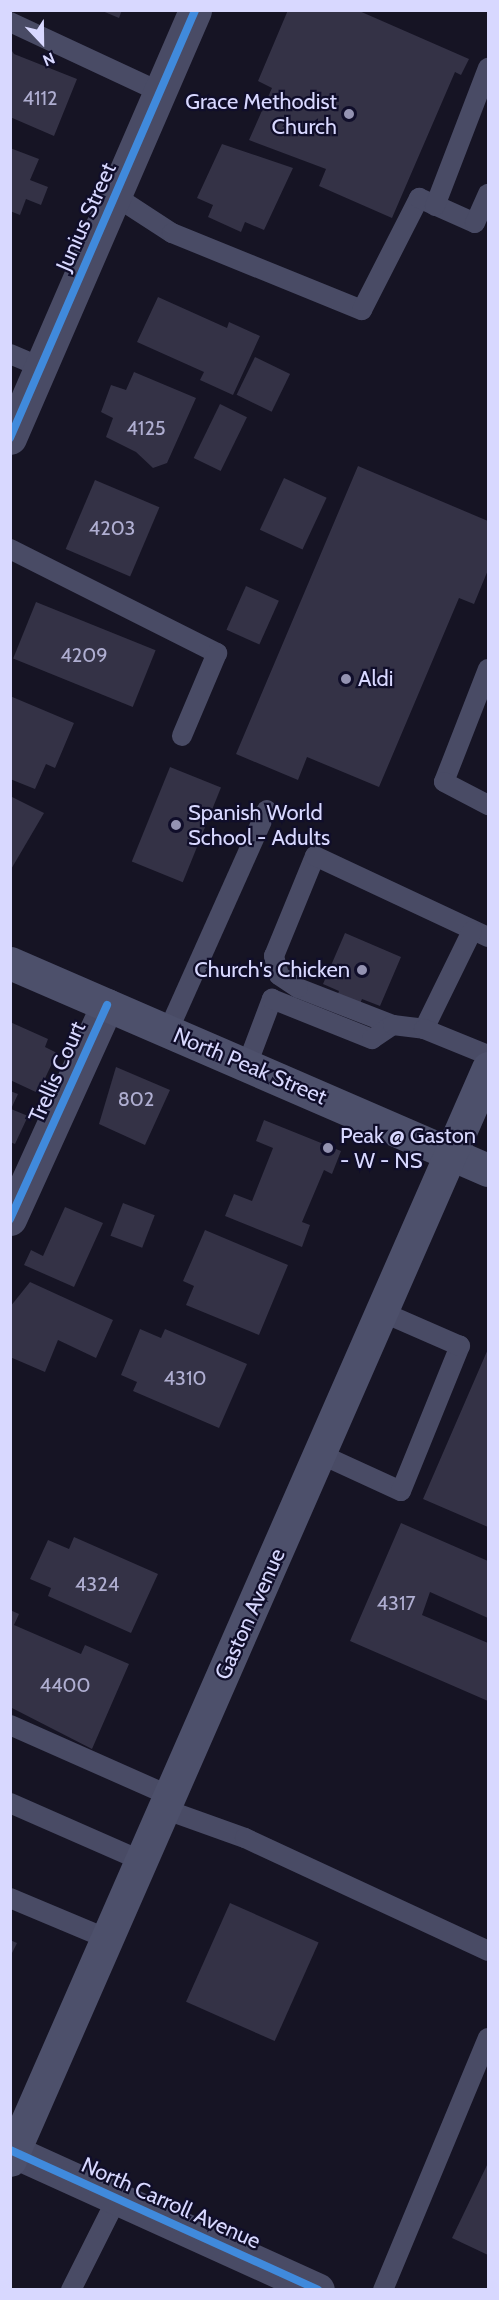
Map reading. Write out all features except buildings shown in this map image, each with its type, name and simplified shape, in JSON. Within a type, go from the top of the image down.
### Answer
[{"type":"main road","name":"North Peak Street","points":[[10,963],[489,1170]]},
{"type":"main road","name":"Gaston Avenue","points":[[12,2154],[489,1068]]},
{"type":"street","name":"Junius Street","points":[[11,434],[195,10]]},
{"type":"street","name":"Trellis Court","points":[[10,1219],[107,1005]]},
{"type":"street","name":"North Carroll Avenue","points":[[12,2154],[117,2198],[318,2289]]},
{"type":"lane","points":[[10,22],[160,92]]},
{"type":"lane","points":[[435,206],[489,68]]},
{"type":"lane","points":[[115,196],[172,233],[362,310],[419,198],[476,223],[489,194]]},
{"type":"lane","points":[[10,354],[40,367]]},
{"type":"lane","points":[[10,549],[217,653],[182,736]]},
{"type":"lane","points":[[489,669],[444,782],[489,805]]},
{"type":"lane","points":[[168,1031],[267,810]]},
{"type":"lane","points":[[424,1029],[480,934],[315,856],[274,956],[279,975],[298,988],[393,1024],[424,1029],[489,1055]]},
{"type":"lane","points":[[247,1065],[272,999],[372,1039],[393,1024]]},
{"type":"lane","points":[[320,1454],[401,1491],[460,1346],[382,1312]]},
{"type":"lane","points":[[10,1725],[167,1803],[489,1951]]},
{"type":"lane","points":[[10,1803],[142,1861]]},
{"type":"lane","points":[[10,1898],[108,1939]]},
{"type":"lane","points":[[383,2289],[489,2038]]},
{"type":"lane","points":[[71,2289],[117,2198]]},
{"type":"cycle path","points":[[10,438],[195,10]]},
{"type":"cycle path","points":[[10,1219],[107,1005]]},
{"type":"cycle path","points":[[10,2150],[318,2290]]},
{"type":"place","name":"Grace Methodist Church","points":[[349,114]]},
{"type":"place","name":"Aldi","points":[[346,679]]},
{"type":"place","name":"Spanish World School - Adults","points":[[176,825]]},
{"type":"place","name":"Church's Chicken","points":[[362,970]]},
{"type":"place","name":"Peak @ Gaston - W - NS","points":[[328,1148]]}]
